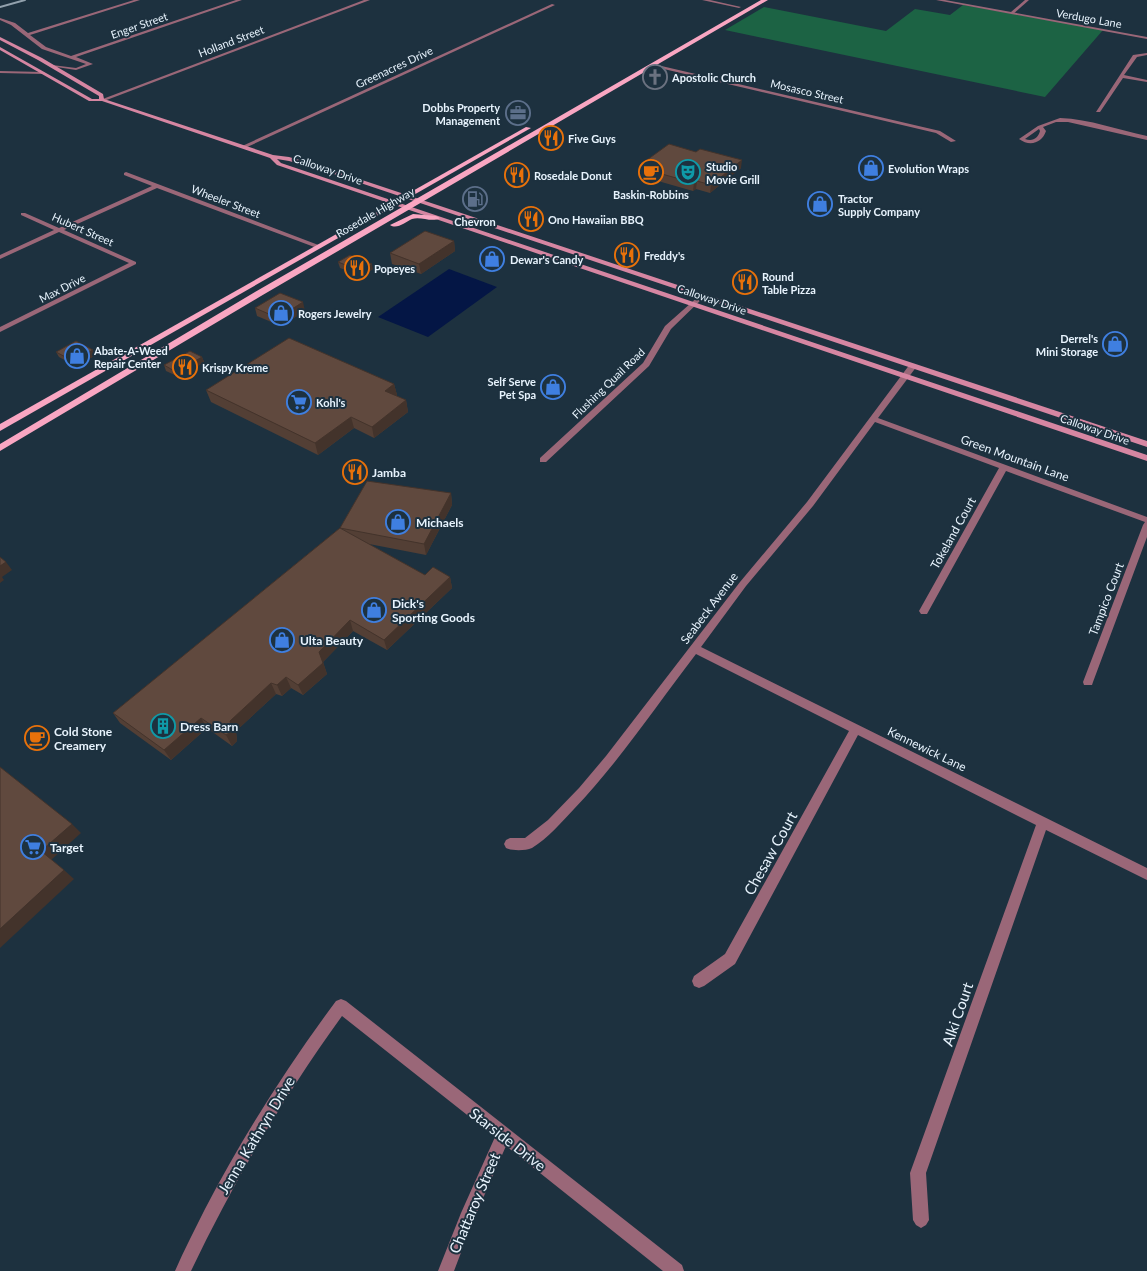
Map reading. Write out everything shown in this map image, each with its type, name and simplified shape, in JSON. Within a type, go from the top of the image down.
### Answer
[{"type":"main road","name":"Rosedale Highway","points":[[0,448],[332,251],[761,1]]},
{"type":"main road","points":[[708,33],[714,26],[741,10],[742,5]]},
{"type":"main road","points":[[683,39],[742,5]]},
{"type":"main road","name":"Calloway Drive","points":[[0,38],[101,95],[102,100]]},
{"type":"main road","name":"Calloway Drive","points":[[0,48],[90,100],[102,100],[272,157],[290,159],[420,201],[1147,444]]},
{"type":"main road","points":[[576,109],[577,104],[620,80],[637,65]]},
{"type":"main road","points":[[536,133],[544,124],[566,111],[564,107]]},
{"type":"main road","name":"Rosedale Highway","points":[[0,428],[533,125]]},
{"type":"main road","name":"Calloway Drive","points":[[272,157],[279,164],[394,204],[1147,458]]},
{"type":"main road","points":[[332,251],[376,234],[406,218],[420,216],[436,218]]},
{"type":"main road","points":[[548,256],[570,257],[605,269],[636,273]]},
{"type":"main road","points":[[0,442],[22,426],[100,378],[104,369]]},
{"type":"main road","points":[[1023,416],[1056,421],[1120,441],[1130,439]]},
{"type":"main road","points":[[1121,449],[1147,454]]},
{"type":"street","points":[[27,35],[138,0]]},
{"type":"street","name":"Enger Street","points":[[72,57],[240,0]]},
{"type":"street","name":"Holland Street","points":[[102,100],[368,0]]},
{"type":"street","points":[[704,0],[742,5]]},
{"type":"street","name":"Verdugo Lane","points":[[938,0],[1147,38]]},
{"type":"street","points":[[1012,14],[1027,0]]},
{"type":"street","name":"Greenacres Drive","points":[[242,147],[553,5]]},
{"type":"street","points":[[0,19],[13,24],[44,48],[91,64]]},
{"type":"street","points":[[1098,111],[1135,56],[1147,54]]},
{"type":"street","points":[[27,62],[25,67],[0,72],[43,73]]},
{"type":"street","points":[[52,66],[76,69],[91,64]]},
{"type":"street","points":[[74,80],[91,64]]},
{"type":"street","name":"Mosasco Street","points":[[653,65],[938,132],[954,141]]},
{"type":"street","points":[[1121,76],[1147,81]]},
{"type":"street","points":[[1040,127],[1049,123],[1066,120],[1147,138]]},
{"type":"street","name":"Wheeler Street","points":[[126,174],[319,247]]},
{"type":"street","points":[[0,257],[156,186]]},
{"type":"street","name":"Hubert Street","points":[[23,214],[134,263]]},
{"type":"street","name":"Max Drive","points":[[0,330],[134,263]]},
{"type":"street","name":"Flushing Quail Road","points":[[543,460],[646,364],[668,328],[702,296]]},
{"type":"street","name":"Seabeck Avenue","points":[[510,844],[526,844],[552,824],[583,792],[743,584],[810,504],[913,366]]},
{"type":"street","name":"Green Mountain Lane","points":[[874,419],[1147,520]]},
{"type":"street","name":"Tokeland Court","points":[[924,611],[1004,467]]},
{"type":"street","name":"Tampico Court","points":[[1088,682],[1147,525]]},
{"type":"street","name":"Kennewick Lane","points":[[694,648],[1147,874]]},
{"type":"street","name":"Chesaw Court","points":[[699,981],[730,959],[856,729]]},
{"type":"street","name":"Alki Court","points":[[922,1220],[918,1173],[1043,822]]},
{"type":"street","name":"Starside Drive","points":[[341,1006],[676,1271]]},
{"type":"street","name":"Jenna Kathryn Drive","points":[[183,1271],[206,1220],[239,1158],[281,1089],[341,1006]]},
{"type":"street","name":"Chattaroy Street","points":[[446,1271],[466,1218],[504,1135]]},
{"type":"green space","points":[[963,5],[1103,30],[1045,97],[725,30],[764,7],[886,31],[915,9],[950,15]]},
{"type":"water","points":[[449,269],[497,287],[428,337],[378,317]]},
{"type":"building","name":"Studio Movie Grill","points":[[669,144],[696,152],[700,149],[742,160],[711,185],[697,181],[694,183],[644,169],[647,167],[640,165]]},
{"type":"building","points":[[425,231],[454,241],[419,264],[390,253]]},
{"type":"building","points":[[350,255],[372,264],[361,271],[338,262]]},
{"type":"building","points":[[280,293],[303,302],[278,318],[255,308]]},
{"type":"building","name":"Kohl's","points":[[289,338],[394,384],[385,391],[406,400],[372,427],[351,417],[315,443],[206,390]]},
{"type":"building","points":[[76,341],[93,350],[73,361],[56,352]]},
{"type":"building","points":[[190,351],[202,357],[176,372],[164,365]]},
{"type":"building","name":"Michaels","points":[[367,481],[451,493],[424,544],[340,528]]},
{"type":"building","points":[[340,528],[425,575],[433,567],[450,577],[384,640],[350,620],[319,652],[323,663],[298,685],[286,677],[277,685],[271,683],[230,721],[232,731],[226,735],[201,718],[164,750],[113,713]]},
{"type":"building","points":[[0,557],[6,562],[0,566]]},
{"type":"building","name":"Target","points":[[0,767],[72,824],[41,851],[64,870],[0,929]]},
{"type":"railway","points":[[0,7],[25,0]]},
{"type":"place","name":"Apostolic Church","points":[[655,77]]},
{"type":"place","name":"Dobbs Property Management","points":[[518,113]]},
{"type":"place","name":"Five Guys","points":[[551,138]]},
{"type":"place","name":"Evolution Wraps","points":[[871,168]]},
{"type":"place","name":"Baskin-Robbins","points":[[651,172]]},
{"type":"place","name":"Studio Movie Grill","points":[[688,172]]},
{"type":"place","name":"Rosedale Donut","points":[[517,175]]},
{"type":"place","name":"Chevron","points":[[475,199]]},
{"type":"place","name":"Tractor Supply Company","points":[[820,204]]},
{"type":"place","name":"Ono Hawaiian BBQ","points":[[531,219]]},
{"type":"place","name":"Freddy's","points":[[627,255]]},
{"type":"place","name":"Dewar's Candy","points":[[492,259]]},
{"type":"place","name":"Popeyes","points":[[357,268]]},
{"type":"place","name":"Round Table Pizza","points":[[745,282]]},
{"type":"place","name":"Rogers Jewelry","points":[[281,313]]},
{"type":"place","name":"Derrel's Mini Storage","points":[[1115,344]]},
{"type":"place","name":"Abate-A-Weed Repair Center","points":[[77,356]]},
{"type":"place","name":"Krispy Kreme","points":[[185,367]]},
{"type":"place","name":"Self Serve Pet Spa","points":[[553,387]]},
{"type":"place","name":"Kohl's","points":[[299,402]]},
{"type":"place","name":"Jamba","points":[[355,472]]},
{"type":"place","name":"Michaels","points":[[398,522]]},
{"type":"place","name":"Dick's Sporting Goods","points":[[374,610]]},
{"type":"place","name":"Ulta Beauty","points":[[282,640]]},
{"type":"place","name":"Dress Barn","points":[[163,726]]},
{"type":"place","name":"Cold Stone Creamery","points":[[37,738]]},
{"type":"place","name":"Target","points":[[33,847]]}]
